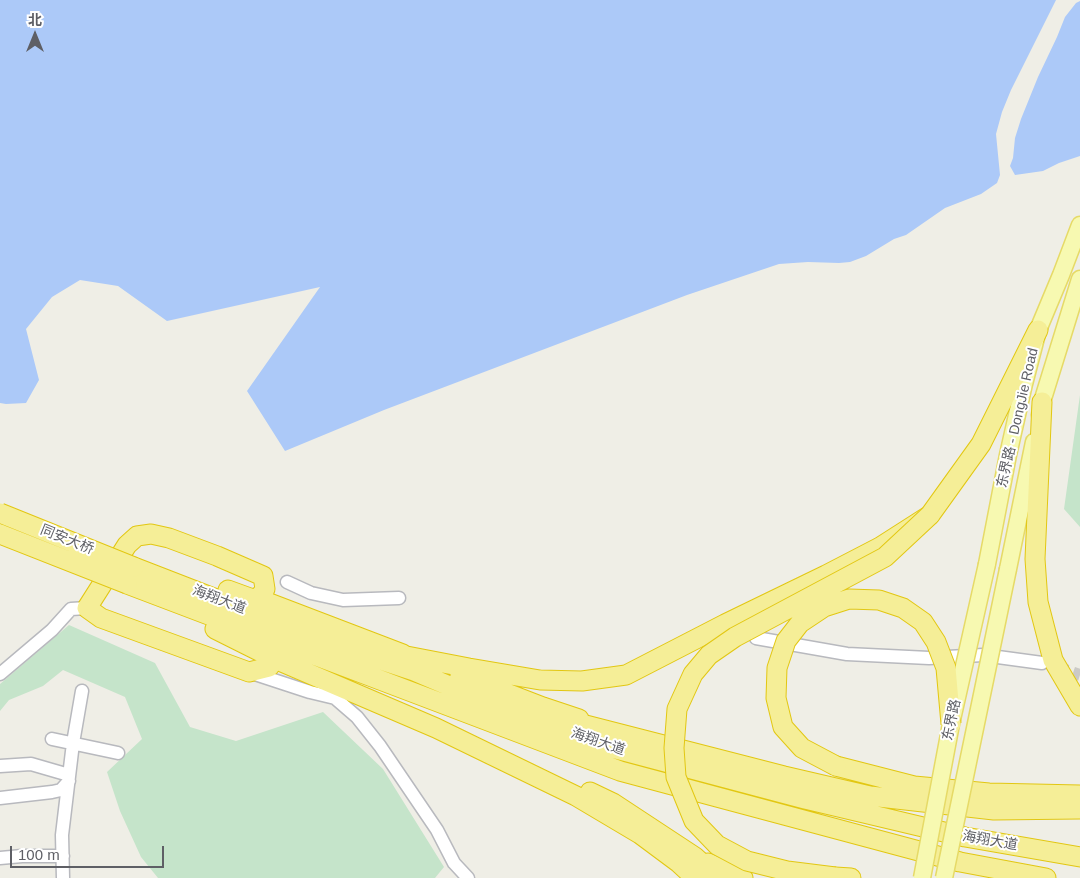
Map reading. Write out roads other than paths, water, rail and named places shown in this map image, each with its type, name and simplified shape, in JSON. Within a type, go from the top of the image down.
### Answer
[{"type":"highway","points":[[842,878],[787,871],[747,861],[717,845],[694,821],[676,777],[674,748],[677,708],[693,674],[709,655],[735,637],[885,557],[930,515],[981,444],[1038,330]]},
{"type":"highway","points":[[1042,402],[1034,559],[1038,602],[1053,660],[1080,706]]},
{"type":"highway","name":"同安大桥","points":[[0,513],[134,566]]},
{"type":"highway","points":[[330,643],[540,680],[582,681],[626,675],[880,547],[930,515]]},
{"type":"highway","name":"同安大桥","points":[[0,534],[127,584]]},
{"type":"highway","points":[[275,659],[269,667],[249,672],[101,618],[87,608],[127,544],[137,536],[151,534],[169,538],[263,576],[279,591],[292,611]]},
{"type":"highway","points":[[134,566],[218,586],[250,598],[260,599],[543,707],[631,737]]},
{"type":"highway","name":"海翔大道","points":[[134,566],[330,643],[414,671],[605,746],[805,799],[956,835],[1080,857]]},
{"type":"highway","points":[[260,599],[265,589],[263,576]]},
{"type":"highway","points":[[127,584],[275,659],[436,728],[536,767],[613,803],[695,857],[718,878]]},
{"type":"highway","name":"海翔大道","points":[[127,584],[620,771],[960,862],[1046,878]]},
{"type":"highway","points":[[950,724],[946,668],[936,642],[923,622],[903,608],[879,600],[849,599],[824,607],[800,623],[786,641],[777,668],[776,698],[783,727],[802,748],[836,766],[914,786],[989,793],[1080,795]]},
{"type":"highway","points":[[466,693],[631,737],[870,796],[994,810],[1080,809]]},
{"type":"highway","points":[[436,728],[576,796],[640,834],[695,878]]},
{"type":"highway","points":[[695,857],[743,878]]},
{"type":"main road","name":"东界路 - DongJie Road","points":[[987,564],[1008,455],[1038,330],[1080,226]]},
{"type":"main road","name":"东界路 - DongJie Road","points":[[1008,569],[1042,402],[1079,281]]},
{"type":"main road","name":"东界路","points":[[922,878],[950,724],[987,564]]},
{"type":"main road","name":"东界路","points":[[944,878],[1008,569]]},
{"type":"street","points":[[287,582],[311,593],[343,600],[399,598]]},
{"type":"street","points":[[0,674],[52,630],[71,609],[87,608]]},
{"type":"street","points":[[756,638],[846,654],[929,658],[983,655],[1042,662]]},
{"type":"street","points":[[249,672],[335,698],[357,717],[380,746],[438,830],[454,863],[468,878]]},
{"type":"street","points":[[63,878],[62,835],[82,691]]},
{"type":"street","points":[[52,739],[118,753]]},
{"type":"street","points":[[0,766],[31,764],[69,778]]},
{"type":"street","points":[[0,798],[61,790],[69,778]]},
{"type":"street","points":[[52,792],[59,794],[66,801]]},
{"type":"street","points":[[0,858],[63,856]]},
{"type":"water","points":[[0,0],[1056,0],[1002,112],[996,134],[1000,175],[997,183],[981,194],[945,208],[906,235],[894,239],[866,256],[850,262],[779,264],[687,295],[384,410],[285,451],[247,391],[320,287],[167,321],[118,286],[80,280],[52,297],[26,329],[39,380],[26,403],[0,403]]},
{"type":"water","points":[[1080,1],[1080,156],[1043,171],[1015,175],[1010,166],[1013,158],[1015,138],[1021,119],[1065,17],[1076,3]]},
{"type":"tunnel","points":[[1056,667],[1080,675]]}]
